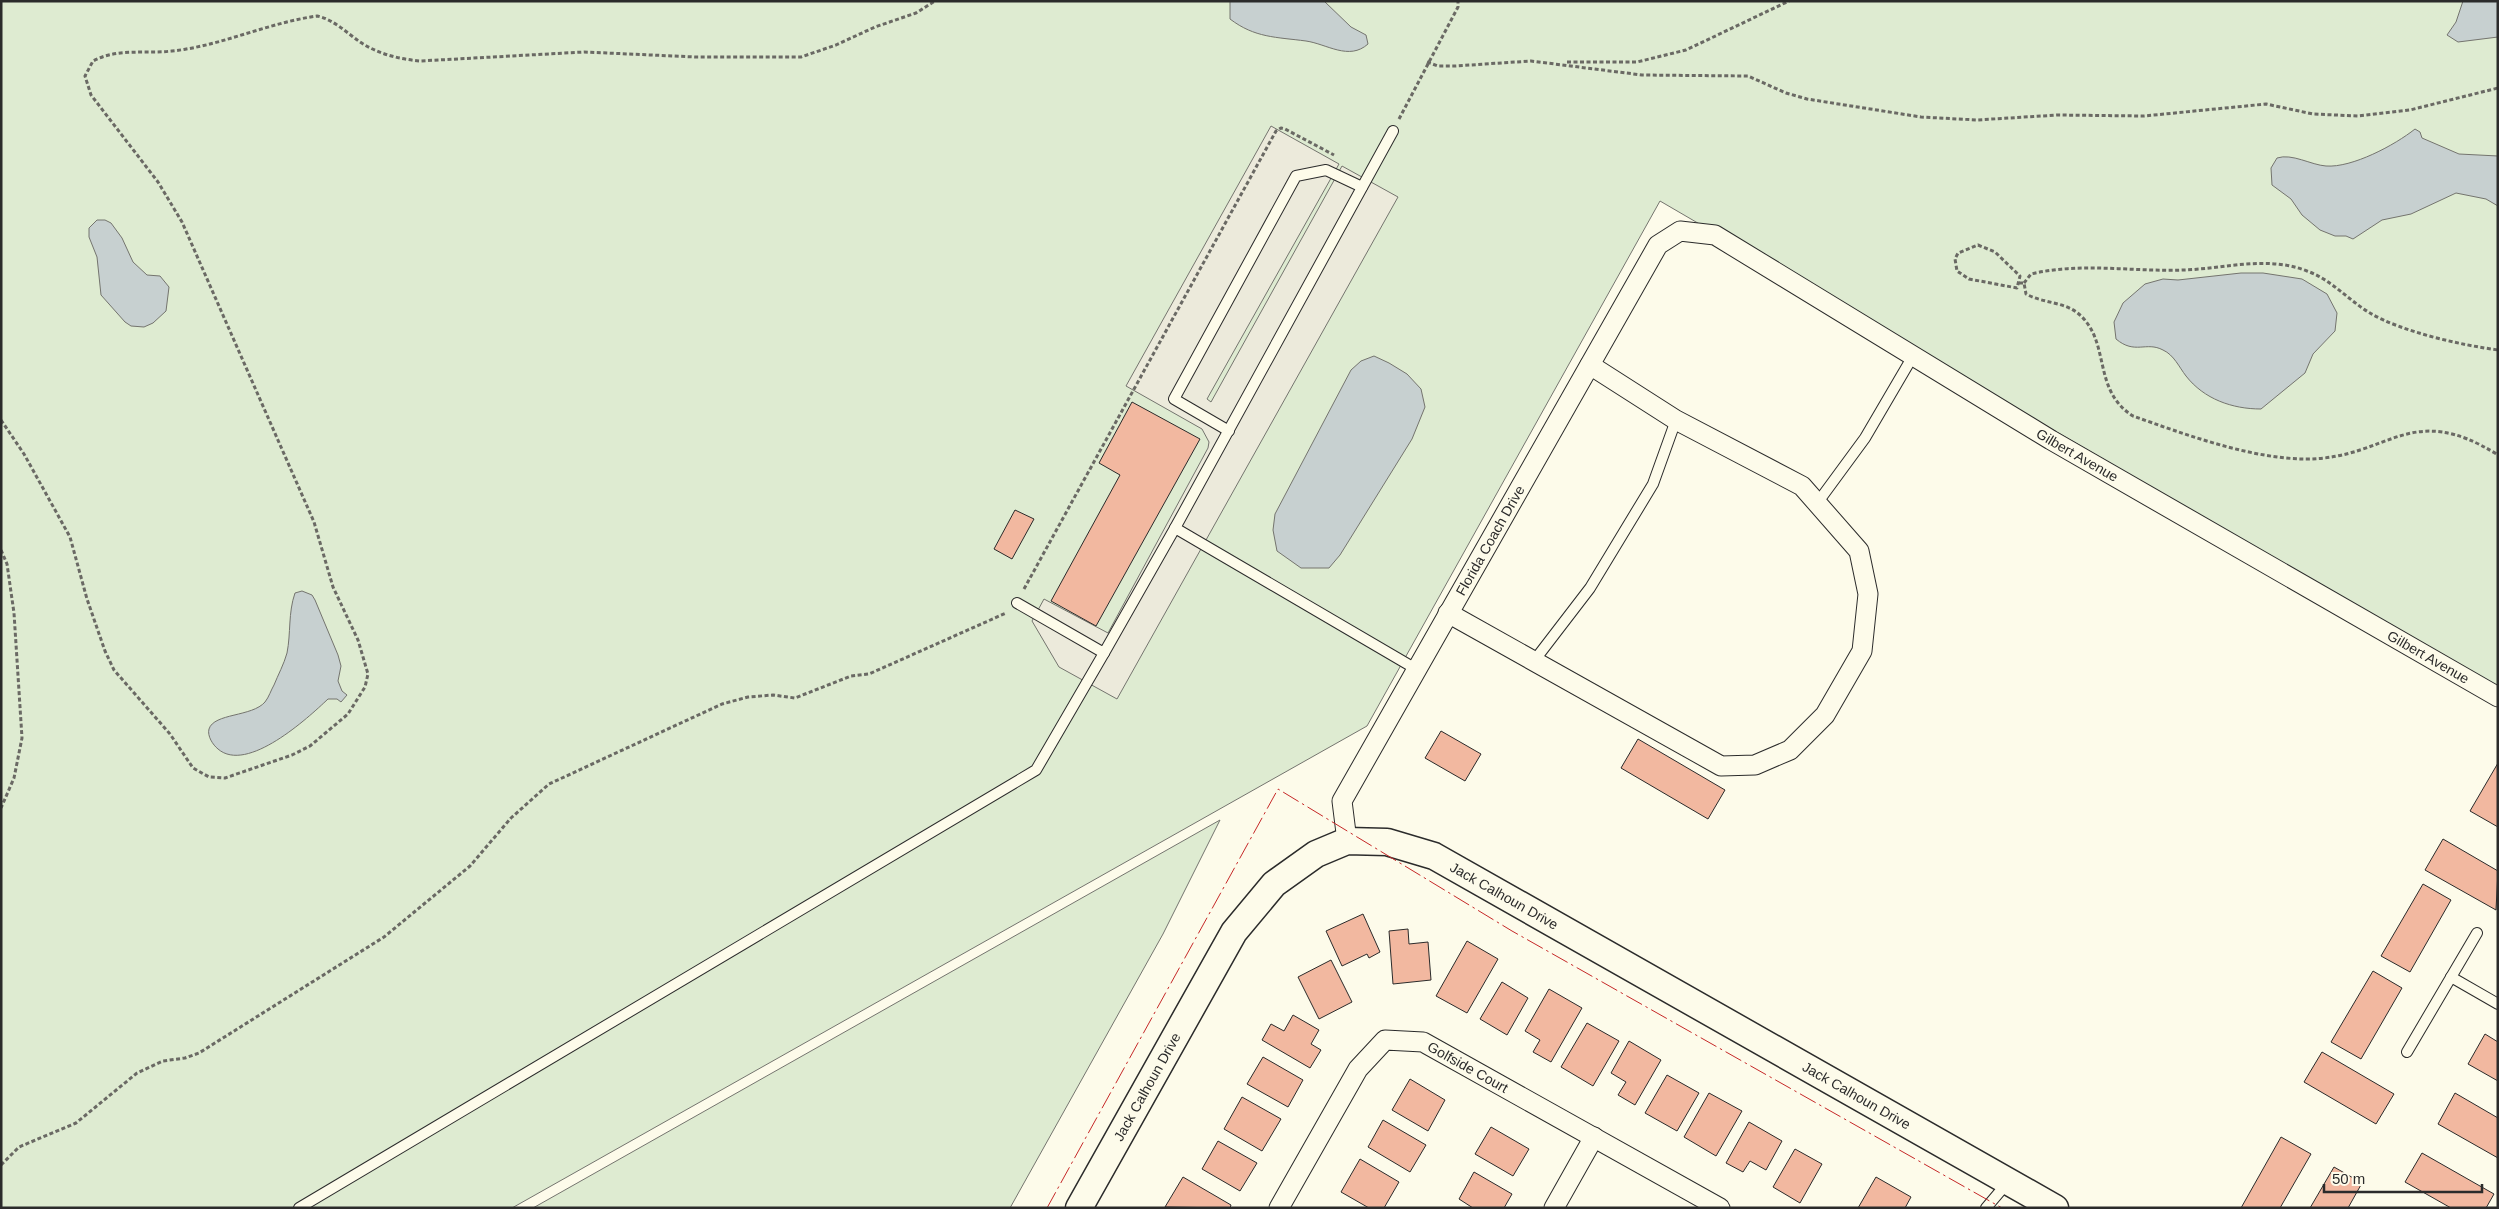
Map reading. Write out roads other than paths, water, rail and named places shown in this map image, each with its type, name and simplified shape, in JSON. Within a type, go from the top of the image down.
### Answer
[{"type":"street","name":"Gilbert Avenue","points":[[1658,245],[1680,231],[1715,235],[2051,440],[2498,697]]},
{"type":"street","name":"Florida Coach Drive","points":[[1347,841],[1342,801],[1658,245]]},
{"type":"street","points":[[1448,613],[1721,766],[1755,765],[1790,750],[1825,715],[1862,651],[1868,594],[1859,551],[1818,502],[1802,486],[1676,420],[1590,365]]},
{"type":"street","name":"Jack Calhoun Drive","points":[[1079,1208],[1234,932],[1274,884],[1316,854],[1347,841],[1387,842],[1434,856],[2055,1208]]},
{"type":"street","name":"Golfside Court","points":[[1279,1208],[1358,1069],[1385,1040],[1423,1042],[1720,1208]]},
{"type":"street","points":[[1554,1208],[1594,1137]]},
{"type":"lane","points":[[299,1208],[1036,770],[1175,528],[1393,131]]},
{"type":"lane","points":[[1229,431],[1174,398],[1296,176],[1326,170],[1362,188]]},
{"type":"lane","points":[[1818,502],[1865,438],[1913,356]]},
{"type":"lane","points":[[1534,661],[1590,588],[1653,484],[1676,420]]},
{"type":"lane","points":[[1175,528],[1416,669]]},
{"type":"lane","points":[[1015,607],[1104,653]]},
{"type":"lane","points":[[2407,1052],[2476,933]]},
{"type":"lane","points":[[2451,977],[2498,1004]]},
{"type":"lane","points":[[1986,1208],[2009,1181]]}]
